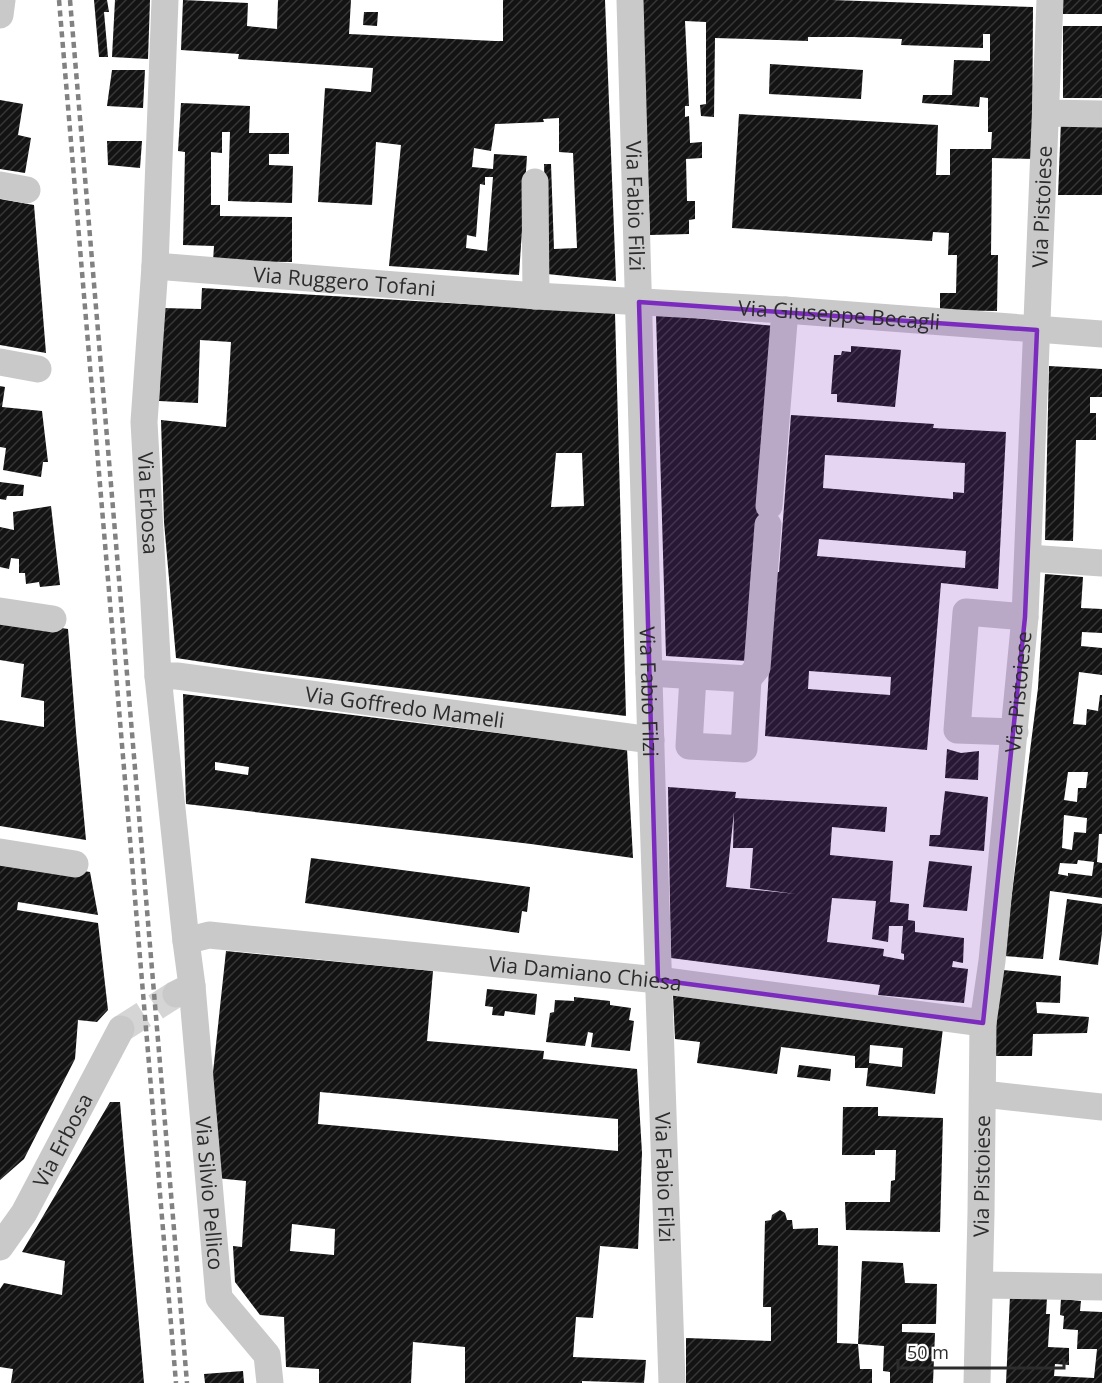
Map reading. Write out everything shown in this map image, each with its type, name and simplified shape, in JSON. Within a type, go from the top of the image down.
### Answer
[{"type":"street","points":[[0,15],[2,0]]},
{"type":"street","name":"Via Erbosa","points":[[165,0],[155,266],[144,422],[158,676],[186,941],[184,990]]},
{"type":"street","name":"Via Fabio Filzi","points":[[630,0],[672,1383]]},
{"type":"street","name":"Via Pistoiese","points":[[977,1383],[984,1023],[1025,617],[1050,0]]},
{"type":"street","points":[[1046,112],[1102,114]]},
{"type":"street","points":[[535,182],[536,296]]},
{"type":"street","points":[[0,185],[27,190]]},
{"type":"street","name":"Via Ruggero Tofani","points":[[155,266],[639,302]]},
{"type":"street","name":"Via Giuseppe Becagli","points":[[639,302],[785,310],[1102,334]]},
{"type":"street","points":[[693,676],[689,746],[744,749],[748,679],[756,668],[785,310]]},
{"type":"street","points":[[0,362],[38,369]]},
{"type":"street","points":[[1028,558],[1102,563]]},
{"type":"street","points":[[0,610],[53,619]]},
{"type":"street","points":[[1015,732],[957,730],[966,612],[1025,617]]},
{"type":"street","points":[[649,673],[748,679]]},
{"type":"street","name":"Via Goffredo Mameli","points":[[158,676],[177,676],[651,740]]},
{"type":"street","points":[[0,852],[75,864]]},
{"type":"street","name":"Via Damiano Chiesa","points":[[186,941],[209,935],[658,980],[984,1023]]},
{"type":"street","name":"Via Silvio Pellico","points":[[184,990],[219,1298],[267,1355],[270,1383]]},
{"type":"street","name":"Via Erbosa","points":[[0,1247],[12,1211],[121,1029]]},
{"type":"street","points":[[983,1094],[1102,1107]]},
{"type":"street","points":[[980,1285],[1102,1287]]},
{"type":"highlighted area","points":[[639,302],[1037,330],[1025,617],[983,1023],[658,980]]},
{"type":"building","points":[[94,0],[107,0],[109,12],[104,12],[108,57],[99,57]]},
{"type":"building","points":[[115,0],[150,0],[148,59],[112,57]]},
{"type":"building","points":[[183,0],[248,3],[247,26],[277,29],[278,0],[351,0],[349,34],[503,41],[503,0],[605,0],[616,281],[547,274],[544,164],[551,164],[554,249],[577,248],[573,153],[559,152],[559,118],[543,119],[544,122],[495,124],[491,151],[474,148],[472,167],[493,169],[494,154],[527,156],[519,275],[389,266],[401,145],[376,142],[372,205],[318,202],[325,88],[371,92],[373,68],[238,59],[239,54],[181,50]],"holes":[[[485,177],[493,177],[487,251],[466,248],[467,235],[476,237],[480,184],[485,185]]]},
{"type":"building","points":[[641,0],[832,0],[1033,7],[1032,159],[992,158],[991,255],[998,255],[997,311],[940,310],[940,293],[956,293],[957,255],[948,255],[949,233],[933,232],[932,241],[732,228],[739,114],[938,125],[936,175],[950,175],[950,149],[991,149],[992,132],[988,132],[988,98],[980,97],[979,107],[922,103],[923,95],[952,95],[954,60],[990,61],[990,34],[983,34],[983,48],[901,45],[902,39],[853,37],[808,37],[808,41],[715,38],[714,117],[701,116],[700,105],[706,104],[706,22],[685,21],[689,106],[685,106],[685,117],[689,116],[690,143],[702,142],[702,158],[686,159],[687,201],[695,201],[695,219],[689,220],[689,234],[650,235]]},
{"type":"building","points":[[1063,0],[1102,0],[1102,14],[1063,14]]},
{"type":"building","points":[[364,12],[378,12],[377,26],[363,25]]},
{"type":"building","points":[[1063,26],[1102,26],[1102,98],[1063,98]]},
{"type":"building","points":[[770,64],[863,70],[861,99],[769,94]]},
{"type":"building","points":[[112,70],[145,70],[143,108],[107,106]]},
{"type":"building","points":[[0,100],[23,104],[18,135],[31,138],[25,173],[0,169]]},
{"type":"building","points":[[181,103],[250,106],[249,133],[289,133],[289,154],[269,154],[269,165],[293,166],[292,203],[228,201],[230,132],[222,132],[222,153],[211,152],[211,205],[220,205],[220,216],[292,217],[292,262],[213,261],[214,246],[183,245],[185,152],[178,151]]},
{"type":"building","points":[[1061,121],[1102,122],[1102,195],[1058,195]]},
{"type":"building","points":[[107,141],[142,141],[140,168],[108,165]]},
{"type":"building","points":[[0,199],[34,205],[46,353],[0,345]]},
{"type":"building","points":[[202,288],[615,313],[626,716],[262,671],[176,658],[164,522],[161,420],[226,427],[231,342],[200,340],[198,403],[159,401],[163,308],[201,309]],"holes":[[[556,453],[582,453],[584,506],[551,507]]]},
{"type":"building","points":[[656,314],[775,326],[748,661],[666,656]]},
{"type":"building","points":[[851,346],[901,350],[895,407],[837,402],[837,394],[831,394],[834,355],[841,355],[842,351],[851,352]]},
{"type":"building","points":[[1049,366],[1102,369],[1102,397],[1090,397],[1090,413],[1096,413],[1096,440],[1076,440],[1073,541],[1045,540]]},
{"type":"building","points":[[0,386],[5,387],[2,407],[42,411],[48,462],[43,462],[41,477],[3,470],[6,448],[0,447]]},
{"type":"building","points":[[791,415],[934,424],[933,428],[1006,432],[998,589],[941,583],[927,750],[765,736],[775,572],[779,572]],"holes":[[[825,455],[965,463],[964,493],[953,492],[953,499],[823,488]],[[819,539],[966,551],[965,568],[817,556]],[[809,671],[891,677],[890,695],[808,689]]]},
{"type":"building","points":[[0,482],[24,485],[23,496],[7,496],[6,500],[0,499]]},
{"type":"building","points":[[51,506],[60,585],[40,587],[39,582],[26,584],[25,573],[19,573],[19,559],[11,558],[9,569],[0,567],[0,527],[14,530],[13,512]]},
{"type":"building","points":[[1045,574],[1083,577],[1081,608],[1102,609],[1102,633],[1082,632],[1081,646],[1102,648],[1102,675],[1079,672],[1073,724],[1086,725],[1087,709],[1098,711],[1100,695],[1102,695],[1102,834],[1099,834],[1097,862],[1102,863],[1102,898],[1050,891],[1043,959],[1004,956],[1038,688]],"holes":[[[1068,772],[1088,772],[1086,788],[1078,788],[1077,802],[1064,800]],[[1064,815],[1087,818],[1086,833],[1074,832],[1072,850],[1062,848]],[[1078,860],[1094,862],[1092,876],[1058,874],[1060,863],[1077,864]]]},
{"type":"building","points":[[0,618],[68,629],[86,840],[0,826],[0,720],[44,727],[44,701],[21,697],[24,664],[0,660]]},
{"type":"building","points":[[183,694],[627,749],[633,858],[531,844],[186,804]],"holes":[[[215,762],[249,767],[248,775],[215,770]]]},
{"type":"building","points":[[947,749],[961,753],[979,751],[978,780],[945,778]]},
{"type":"building","points":[[668,787],[736,792],[735,798],[887,807],[885,832],[832,827],[830,855],[893,861],[890,902],[909,904],[908,920],[915,921],[915,932],[964,938],[963,963],[953,961],[952,967],[968,969],[964,1003],[878,995],[880,985],[671,958]],"holes":[[[734,812],[733,848],[753,848],[750,888],[796,894],[726,887]],[[832,898],[876,901],[872,939],[888,942],[889,926],[903,926],[901,953],[904,954],[904,960],[883,956],[884,949],[827,942]]]},
{"type":"building","points":[[945,791],[988,797],[984,851],[929,846],[930,835],[940,835]]},
{"type":"building","points":[[0,858],[90,872],[98,915],[18,902],[17,910],[98,923],[108,1010],[97,1022],[78,1020],[75,1059],[24,1159],[0,1180]]},
{"type":"building","points":[[311,858],[530,887],[527,912],[522,911],[519,933],[305,903]]},
{"type":"building","points":[[929,861],[972,866],[967,911],[923,907]]},
{"type":"building","points":[[1067,899],[1102,904],[1102,933],[1098,965],[1059,960]]},
{"type":"building","points":[[226,951],[433,971],[427,1041],[544,1051],[543,1059],[637,1069],[642,1153],[638,1249],[600,1246],[593,1318],[576,1317],[573,1357],[646,1360],[644,1383],[582,1381],[582,1383],[465,1383],[465,1347],[413,1342],[411,1383],[319,1383],[319,1369],[286,1367],[284,1317],[260,1315],[235,1282],[233,1246],[242,1247],[246,1181],[216,1178],[212,1082]],"holes":[[[320,1092],[618,1119],[618,1151],[318,1124]],[[292,1224],[335,1229],[334,1255],[290,1251]]]},
{"type":"building","points":[[1003,970],[1061,976],[1060,1003],[1036,1002],[1037,1013],[1089,1017],[1087,1033],[1033,1034],[1032,1056],[996,1056],[994,1030]]},
{"type":"building","points":[[487,989],[537,994],[535,1015],[505,1011],[504,1016],[492,1015],[493,1007],[485,1006]]},
{"type":"building","points":[[673,995],[943,1028],[935,1094],[866,1086],[868,1068],[855,1068],[855,1056],[781,1047],[777,1074],[697,1063],[700,1042],[675,1039]],"holes":[[[870,1045],[903,1048],[902,1067],[869,1063]]]},
{"type":"building","points":[[574,997],[610,1001],[610,1005],[631,1008],[629,1020],[634,1021],[630,1051],[591,1047],[593,1033],[588,1032],[585,1046],[546,1042],[550,1013],[554,1012],[555,1000],[574,1001]]},
{"type":"building","points":[[799,1065],[831,1069],[830,1081],[797,1077]]},
{"type":"building","points":[[110,1102],[120,1102],[144,1383],[11,1383],[13,1369],[0,1367],[0,1289],[4,1283],[62,1295],[65,1261],[22,1252]]},
{"type":"building","points":[[843,1107],[878,1107],[878,1116],[943,1118],[940,1232],[846,1230],[845,1202],[890,1202],[891,1181],[895,1180],[896,1150],[875,1150],[875,1155],[842,1155]]},
{"type":"building","points":[[780,1210],[785,1213],[787,1220],[792,1220],[793,1229],[818,1228],[818,1245],[838,1246],[837,1343],[858,1344],[860,1369],[872,1369],[872,1383],[686,1383],[686,1338],[771,1341],[771,1307],[763,1307],[765,1221],[771,1220],[772,1215]]},
{"type":"building","points":[[862,1261],[903,1263],[905,1283],[937,1284],[936,1324],[902,1324],[902,1332],[935,1333],[933,1383],[890,1383],[890,1372],[883,1371],[884,1346],[858,1344]]},
{"type":"building","points":[[1010,1296],[1047,1298],[1046,1314],[1050,1314],[1048,1347],[1069,1348],[1069,1365],[1055,1364],[1054,1376],[1094,1378],[1097,1349],[1077,1349],[1078,1330],[1063,1329],[1064,1316],[1060,1315],[1061,1299],[1081,1301],[1080,1311],[1102,1312],[1102,1383],[1006,1383]]},
{"type":"building","points":[[243,1371],[244,1383],[205,1383],[204,1374]]},
{"type":"tunnel","points":[[121,1029],[176,994]]},
{"type":"railway","points":[[59,0],[176,1383]]},
{"type":"railway","points":[[70,0],[187,1383]]}]
